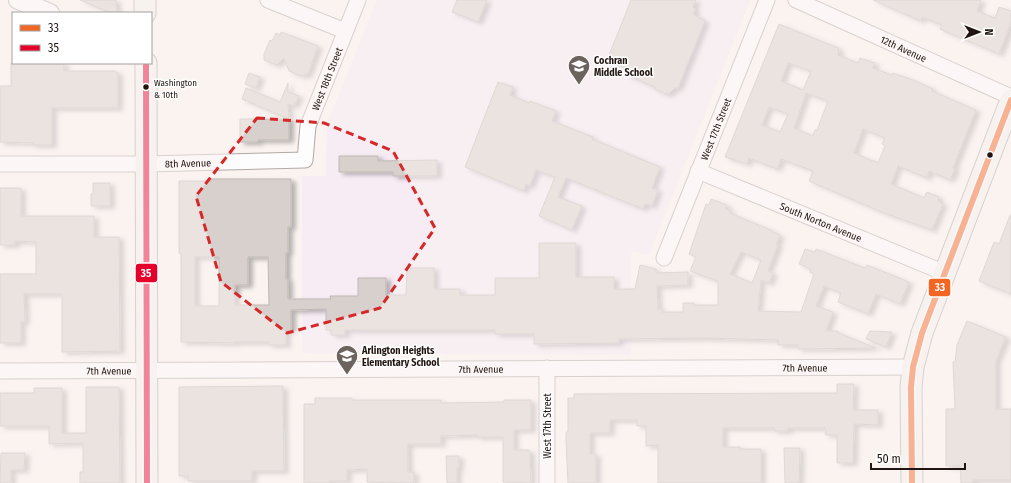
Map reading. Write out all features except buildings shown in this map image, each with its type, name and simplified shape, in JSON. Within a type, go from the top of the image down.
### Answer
[{"type":"main road","points":[[145,0],[145,12]]},
{"type":"main road","points":[[146,64],[147,483]]},
{"type":"main road","points":[[912,483],[911,387],[913,367],[922,333],[1010,107]]},
{"type":"street","points":[[18,0],[48,12]]},
{"type":"street","points":[[268,0],[345,31]]},
{"type":"street","name":"West 18th Street","points":[[305,160],[308,126],[358,0]]},
{"type":"street","name":"West 17th Street","points":[[664,258],[767,0]]},
{"type":"street","name":"12th Avenue","points":[[796,0],[1010,107]]},
{"type":"street","name":"8th Avenue","points":[[0,164],[146,164],[305,160]]},
{"type":"street","name":"South Norton Avenue","points":[[698,171],[945,272]]},
{"type":"street","name":"7th Avenue","points":[[0,371],[147,372],[547,368],[913,367]]},
{"type":"street","name":"West 17th Street","points":[[547,368],[547,483]]},
{"type":"highlighted area","points":[[257,118],[324,123],[393,151],[435,228],[380,308],[287,333],[221,282],[196,196]]},
{"type":"shaded area","points":[[377,0],[750,0],[649,255],[631,251],[631,355],[302,353],[302,176],[326,176],[327,124]]},
{"type":"transit line","name":"35","points":[[146,64],[147,483]]},
{"type":"transit line","name":"33","points":[[912,483],[911,387],[913,367],[922,333],[1011,100]]},
{"type":"place","name":"Cochran Middle School","points":[[579,86]]},
{"type":"place","name":"Washington & 10th","points":[[146,87]]},
{"type":"place","name":"Arlington Heights Elementary School","points":[[347,376]]}]
